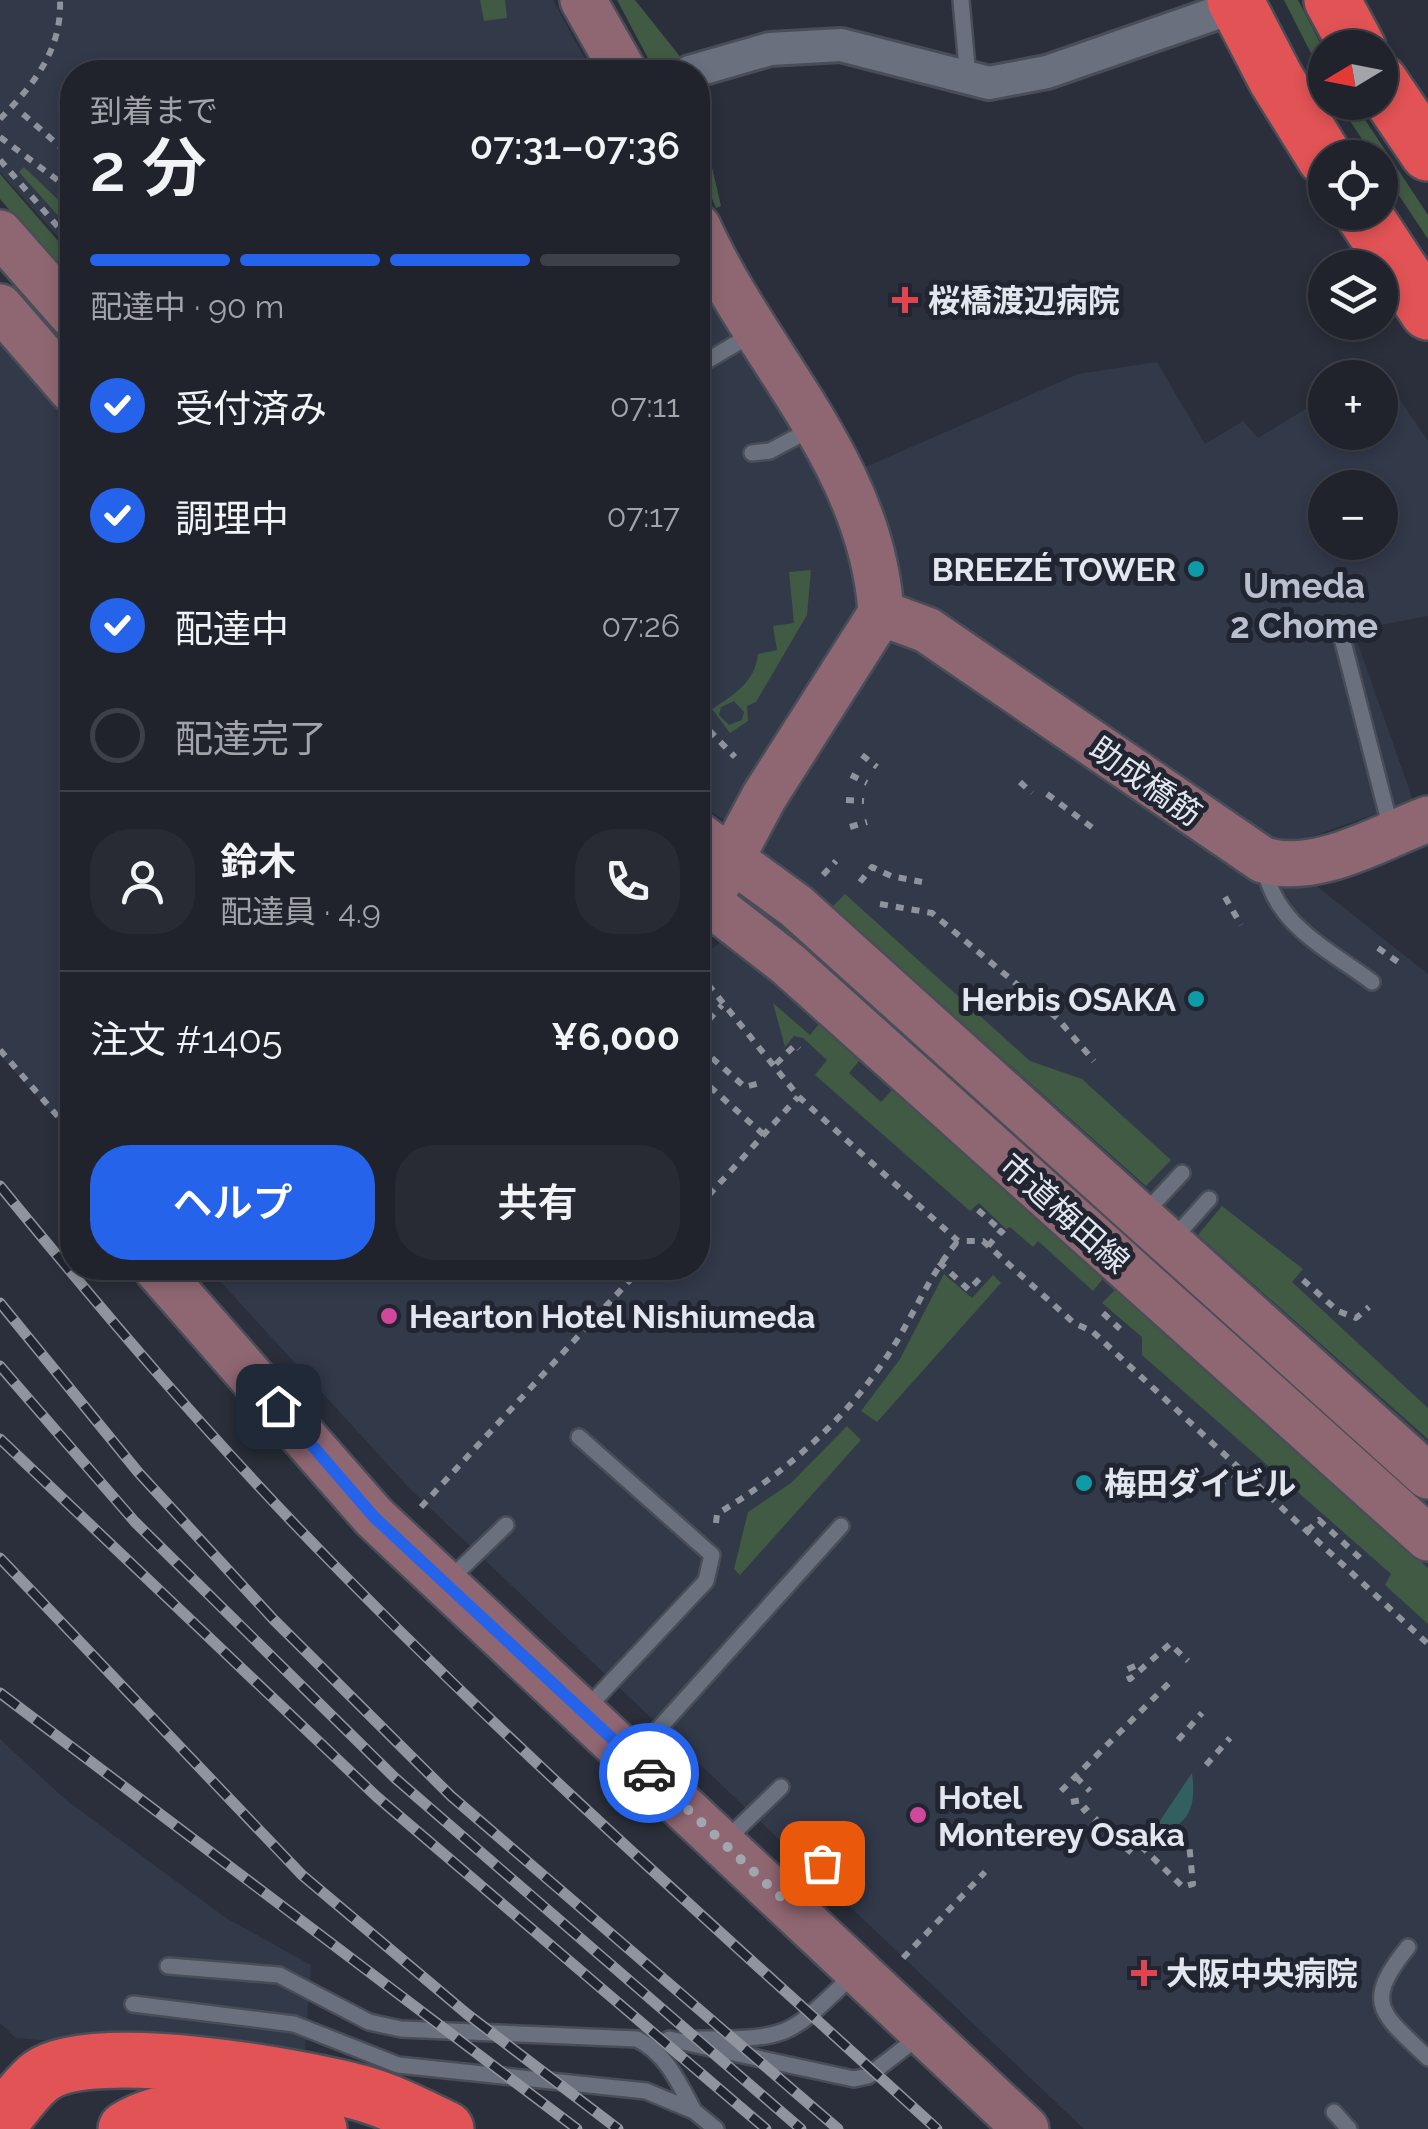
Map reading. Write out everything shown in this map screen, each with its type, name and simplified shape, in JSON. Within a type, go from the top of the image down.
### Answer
[{"type":"highway","points":[[1332,0],[1348,30]]},
{"type":"highway","points":[[1236,3],[1315,140]]},
{"type":"highway","points":[[1398,109],[1428,153]]},
{"type":"highway","points":[[1374,230],[1428,312]]},
{"type":"highway","points":[[0,2122],[42,2075],[78,2063],[142,2060],[263,2074],[362,2094],[446,2129]]},
{"type":"highway","points":[[126,2129],[156,2117],[195,2111],[318,2129]]},
{"type":"street","points":[[584,0],[617,60]]},
{"type":"street","points":[[710,66],[770,49],[841,46],[901,57],[989,83],[1048,72],[1236,3]]},
{"type":"street","points":[[0,233],[60,301]]},
{"type":"street","points":[[710,255],[721,280],[845,473],[869,536],[881,613],[764,798],[715,849]]},
{"type":"street","points":[[0,307],[60,376]]},
{"type":"street","name":"助成橋筋","points":[[881,613],[927,630],[1263,860]]},
{"type":"street","points":[[1263,860],[1291,865],[1315,862],[1410,826]]},
{"type":"street","name":"市道梅田線","points":[[715,849],[796,906],[1428,1476]]},
{"type":"street","name":"市道梅田線","points":[[710,908],[788,964],[1428,1538]]},
{"type":"street","points":[[167,1280],[374,1517],[785,1901],[876,1968],[924,2032],[1026,2129]]},
{"type":"lane","points":[[961,0],[968,78]]},
{"type":"lane","points":[[710,359],[756,332]]},
{"type":"lane","points":[[752,453],[770,452],[816,426]]},
{"type":"lane","points":[[1341,634],[1410,826]]},
{"type":"lane","points":[[1263,860],[1268,890],[1280,912],[1372,982]]},
{"type":"lane","points":[[1155,1231],[1182,1174]]},
{"type":"lane","points":[[1155,1231],[1209,1198]]},
{"type":"lane","points":[[579,1436],[712,1555],[706,1580],[583,1712]]},
{"type":"lane","points":[[446,1583],[506,1525]]},
{"type":"lane","points":[[632,1758],[840,1526]]},
{"type":"lane","points":[[723,1843],[781,1788]]},
{"type":"lane","points":[[785,1901],[840,1845]]},
{"type":"lane","points":[[1408,1947],[1384,1977],[1380,1997],[1389,2021],[1428,2058]]},
{"type":"lane","points":[[168,1966],[279,1975],[369,2022],[402,2029],[669,2039],[750,2039],[792,2030],[876,1968]]},
{"type":"lane","points":[[133,2004],[294,2024],[398,2065],[646,2091],[694,2111],[716,2129]]},
{"type":"lane","points":[[669,2039],[854,2079],[868,2076],[924,2032]]},
{"type":"lane","points":[[637,2038],[654,2048],[668,2064],[694,2111]]},
{"type":"lane","points":[[1334,2112],[1346,2128]]},
{"type":"path","points":[[0,119],[39,79],[61,22],[60,0]]},
{"type":"path","points":[[23,114],[60,146]]},
{"type":"path","points":[[0,137],[60,181]]},
{"type":"path","points":[[0,160],[60,229]]},
{"type":"path","points":[[710,731],[735,757]]},
{"type":"path","points":[[862,755],[877,766]]},
{"type":"path","points":[[851,775],[867,783]]},
{"type":"path","points":[[1020,782],[1032,793]]},
{"type":"path","points":[[1047,794],[1098,832]]},
{"type":"path","points":[[846,800],[864,801]]},
{"type":"path","points":[[850,828],[867,822]]},
{"type":"path","points":[[860,882],[872,867],[891,876],[922,882]]},
{"type":"path","points":[[1224,896],[1241,925]]},
{"type":"path","points":[[880,904],[932,913],[1057,1018],[1094,1061]]},
{"type":"path","points":[[710,988],[776,1064],[798,1097],[958,1241],[983,1240],[1074,1323],[1092,1332],[1428,1644]]},
{"type":"path","points":[[710,1018],[722,1005]]},
{"type":"path","points":[[776,1064],[795,1045],[799,1049]]},
{"type":"path","points":[[0,1050],[60,1119]]},
{"type":"path","points":[[712,1058],[745,1088],[760,1083]]},
{"type":"path","points":[[710,1087],[764,1135]]},
{"type":"path","points":[[710,1194],[798,1097]]},
{"type":"path","points":[[978,1210],[996,1226]]},
{"type":"path","points":[[988,1246],[1001,1231],[1005,1235]]},
{"type":"path","points":[[712,1555],[717,1514],[783,1470],[841,1416],[890,1352],[939,1262],[958,1241]]},
{"type":"path","points":[[939,1262],[969,1290],[981,1277]]},
{"type":"path","points":[[416,1512],[631,1280]]},
{"type":"path","points":[[1303,1280],[1338,1311],[1356,1318],[1370,1306]]},
{"type":"path","points":[[1102,1313],[1120,1329]]},
{"type":"path","points":[[1218,1488],[1238,1467]]},
{"type":"path","points":[[1307,1531],[1319,1520],[1360,1558]]},
{"type":"path","points":[[1134,1666],[1126,1670],[1130,1679],[1170,1644],[1188,1660]]},
{"type":"path","points":[[1061,1792],[1170,1682]]},
{"type":"path","points":[[1178,1740],[1202,1713]]},
{"type":"path","points":[[1206,1765],[1230,1738]]},
{"type":"path","points":[[1076,1777],[1090,1791]]},
{"type":"path","points":[[1071,1802],[1084,1806]]},
{"type":"path","points":[[1094,1824],[1100,1817]]},
{"type":"path","points":[[1137,1849],[1183,1887],[1193,1884],[1189,1843]]},
{"type":"path","points":[[876,1968],[986,1872]]},
{"type":"shaded area","points":[[0,0],[553,0],[586,60],[60,60],[60,239],[0,172]]},
{"type":"shaded area","points":[[480,0],[505,0],[507,18],[484,21]]},
{"type":"shaded area","points":[[617,0],[635,0],[682,59],[649,60]]},
{"type":"shaded area","points":[[1284,0],[1298,0],[1314,30],[1308,30],[1308,47]]},
{"type":"shaded area","points":[[1349,120],[1365,120],[1378,140],[1363,140]]},
{"type":"shaded area","points":[[710,159],[721,206],[716,208],[710,194]]},
{"type":"shaded area","points":[[24,167],[60,202],[60,218],[19,172]]},
{"type":"shaded area","points":[[1398,170],[1428,215],[1428,239],[1398,194]]},
{"type":"shaded area","points":[[0,174],[60,243],[60,268],[0,199]]},
{"type":"shaded area","points":[[710,291],[827,484],[1078,374],[1157,362],[1205,444],[1243,421],[1258,438],[1308,407],[1308,450],[1398,450],[1398,397],[1428,441],[1428,616],[1353,630],[1413,800],[1297,842],[1314,884],[1428,974],[1428,2129],[1084,2129],[411,1490],[219,1280],[710,1280],[710,950],[753,920],[752,838],[710,811]]},
{"type":"shaded area","points":[[0,342],[60,411],[60,1122],[0,1055]]},
{"type":"shaded area","points":[[811,570],[807,615],[756,702],[747,706],[748,721],[730,733],[712,709],[748,680],[758,654],[777,650],[773,626],[794,623],[789,572]],"holes":[[[734,701],[744,712],[742,720],[729,725],[719,715],[721,707]]]},
{"type":"shaded area","points":[[845,894],[1030,1061],[1082,1079],[1171,1160],[1146,1186],[832,907]]},
{"type":"shaded area","points":[[773,1003],[810,1035],[819,1024],[860,1060],[849,1073],[881,1102],[894,1088],[1105,1276],[1093,1291],[1038,1241],[1033,1247],[1010,1227],[1006,1229],[979,1203],[970,1211],[815,1075],[827,1060],[803,1038],[794,1036],[785,1047]]},
{"type":"shaded area","points":[[1222,1206],[1303,1269],[1292,1282],[1428,1408],[1428,1439],[1198,1235]]},
{"type":"shaded area","points":[[944,1274],[972,1298],[993,1275],[1001,1283],[877,1422],[861,1411],[900,1359]]},
{"type":"shaded area","points":[[1117,1288],[1428,1568],[1428,1624],[1385,1585],[1391,1574],[1142,1355],[1142,1337],[1102,1303]]},
{"type":"shaded area","points":[[847,1426],[861,1440],[740,1575],[734,1569],[748,1512],[791,1483]]},
{"type":"shaded area","points":[[0,1739],[66,1800],[226,1918],[311,1965],[304,2062],[16,2038],[0,2023]]},
{"type":"shaded area","points":[[1192,1773],[1193,1797],[1187,1815],[1174,1827],[1151,1834]]},
{"type":"railway","points":[[0,1186],[60,1259]]},
{"type":"railway","points":[[78,1280],[248,1474],[408,1639],[556,1781],[937,2129]]},
{"type":"railway","points":[[0,1303],[138,1472],[274,1620],[451,1796],[838,2129]]},
{"type":"railway","points":[[0,1366],[135,1522],[395,1778],[801,2129]]},
{"type":"railway","points":[[0,1439],[377,1797],[766,2129]]},
{"type":"railway","points":[[0,1558],[302,1875],[467,2014],[618,2129]]},
{"type":"railway","points":[[0,1693],[577,2129]]},
{"type":"way so far","points":[[649,1773],[785,1901],[822,1863]]},
{"type":"place","name":"桜橋渡辺病院","points":[[905,300]]},
{"type":"place","name":"BREEZÉ TOWER","points":[[1196,569]]},
{"type":"place","name":"Herbis OSAKA","points":[[1196,999]]},
{"type":"place","name":"Hearton Hotel Nishiumeda","points":[[389,1316]]},
{"type":"place","name":"梅田ダイビル","points":[[1084,1483]]},
{"type":"place","name":"Hotel Monterey Osaka","points":[[918,1815]]},
{"type":"place","name":"大阪中央病院","points":[[1144,1973]]},
{"type":"district","name":"Umeda 2 Chome","points":[[1304,605]]},
{"type":"route","points":[[278,1406],[374,1517],[649,1773]]}]
